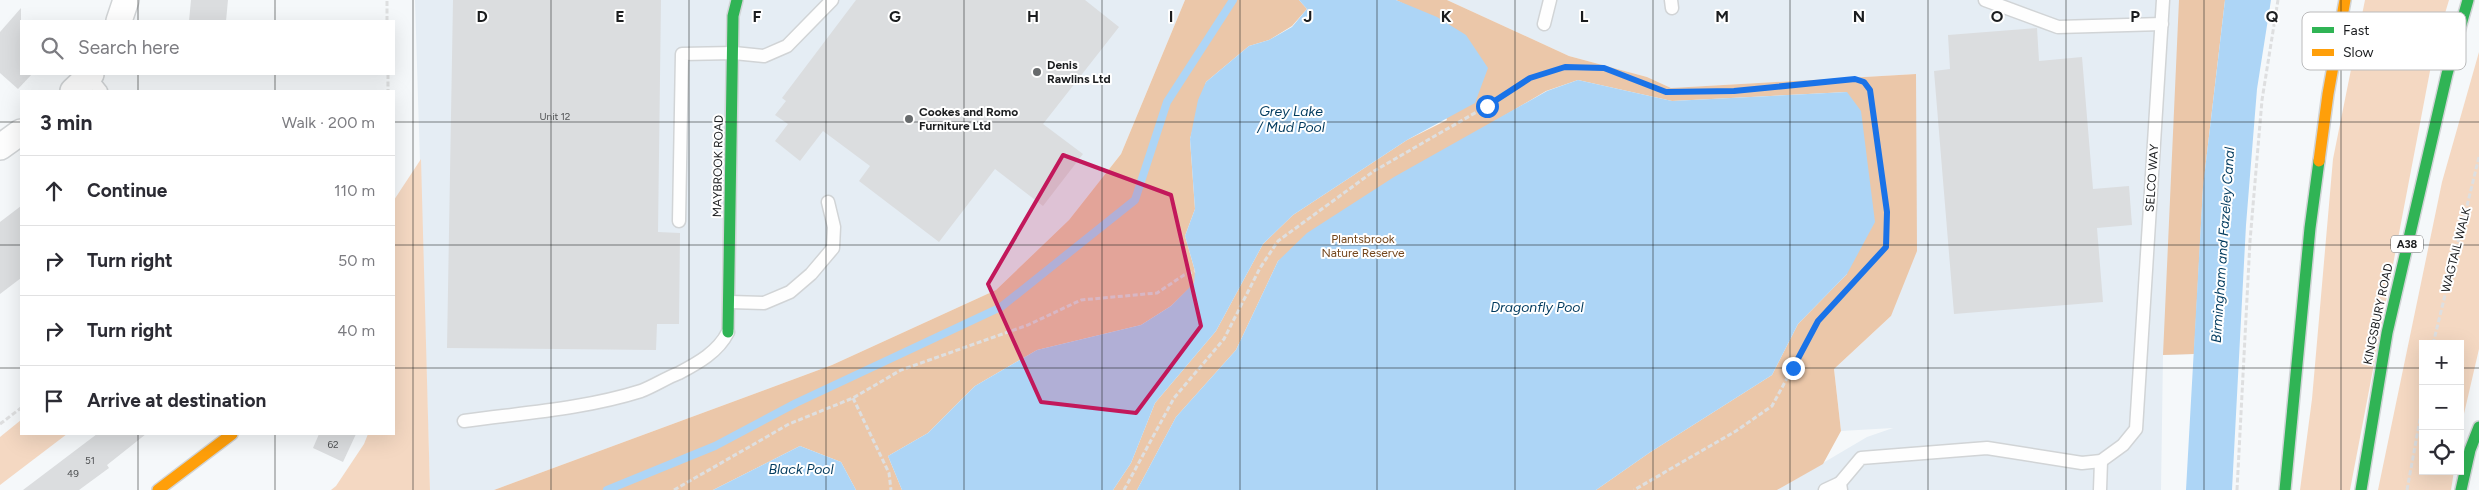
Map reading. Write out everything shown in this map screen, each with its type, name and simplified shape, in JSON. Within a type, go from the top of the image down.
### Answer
[{"type":"main road","name":"MAYBROOK ROAD","points":[[728,332],[734,53],[733,16],[736,0]]},
{"type":"main road","points":[[2284,490],[2311,218],[2332,70]]},
{"type":"main road","name":"KINGSBURY ROAD","points":[[2361,490],[2386,333],[2448,70]]},
{"type":"main road","points":[[2461,490],[2470,450],[2479,427]]},
{"type":"main road","points":[[158,490],[231,435]]},
{"type":"street","points":[[119,20],[126,0]]},
{"type":"street","points":[[0,147],[20,133]]},
{"type":"lane","points":[[678,221],[682,54],[734,53],[764,56],[787,46],[832,0]]},
{"type":"lane","points":[[1544,24],[1550,0]]},
{"type":"lane","points":[[1985,0],[2058,27],[2162,24]]},
{"type":"lane","name":"SELCO WAY","points":[[2101,461],[2123,445],[2136,429],[2163,0]]},
{"type":"lane","points":[[730,302],[764,302],[790,292],[811,274],[834,248],[834,227],[828,202]]},
{"type":"lane","points":[[464,422],[605,400],[642,390],[690,367],[723,342],[728,332]]},
{"type":"lane","points":[[1825,490],[1841,486],[1861,458],[1987,448],[2082,463],[2101,461],[2100,490]]},
{"type":"path","points":[[387,0],[387,20]]},
{"type":"path","points":[[2237,490],[2250,250],[2261,110],[2278,0]]},
{"type":"path","points":[[1124,490],[1174,398],[1224,339],[1260,268],[1278,241],[1374,171],[1487,106],[1530,78],[1565,67],[1604,68],[1666,92],[1734,91],[1855,79],[1864,82],[1870,90],[1887,212],[1886,247],[1818,321],[1772,406],[1736,431],[1634,490]]},
{"type":"path","points":[[388,75],[388,90]]},
{"type":"path","name":"WAGTAIL WALK","points":[[2435,340],[2479,157]]},
{"type":"path","points":[[674,490],[789,424],[853,398],[901,370],[1028,325],[1081,300],[1157,293],[1195,271]]},
{"type":"path","points":[[853,398],[889,473],[891,490]]},
{"type":"path","points":[[0,424],[20,409]]},
{"type":"path","points":[[2407,490],[2419,424]]},
{"type":"highlighted area","points":[[1063,155],[1171,195],[1201,326],[1136,413],[1041,402],[988,284]]},
{"type":"shaded area","points":[[415,0],[1185,0],[1121,154],[1069,220],[996,290],[832,365],[494,490],[430,490]]},
{"type":"shaded area","points":[[1185,0],[1299,0],[1307,9],[1292,26],[1269,40],[1249,46],[1206,82],[1190,139],[1195,209],[1185,236],[1195,271],[1195,283],[1171,306],[1141,325],[1037,350],[975,386],[928,433],[888,456],[902,490],[856,490],[841,462],[800,446],[713,490],[494,490],[832,365],[996,290],[1069,220],[1121,154]]},
{"type":"shaded area","points":[[1396,0],[1447,0],[1569,56],[1647,77],[1671,88],[1916,74],[1917,251],[1891,316],[1834,369],[1841,431],[1823,464],[1777,490],[1596,490],[1649,453],[1772,375],[1798,324],[1847,274],[1847,92],[1672,101],[1578,80],[1546,91],[1480,130],[1278,261],[1236,350],[1176,417],[1137,490],[1113,490],[1131,463],[1155,403],[1216,331],[1263,244],[1293,215],[1407,140],[1447,120],[1404,4]]},
{"type":"shaded area","points":[[1447,0],[2225,0],[2212,100],[2194,354],[2163,355],[2161,490],[1777,490],[1867,437],[1893,428],[1841,431],[1834,369],[1891,316],[1916,74],[1671,88],[1647,77],[1569,56]]},
{"type":"shaded area","points":[[2179,0],[2225,0],[2203,187],[2194,354],[2163,355]]},
{"type":"shaded area","points":[[2365,0],[2449,0],[2445,12],[2363,12]]},
{"type":"shaded area","points":[[2479,52],[2479,349],[2464,414],[2464,340],[2419,340],[2419,475],[2453,475],[2451,490],[2378,490],[2442,182]]},
{"type":"shaded area","points":[[2351,70],[2430,70],[2350,490],[2300,490],[2312,399],[2333,159]]},
{"type":"shaded area","points":[[421,159],[430,490],[331,490],[336,486],[364,444],[368,435],[395,435],[395,198]]},
{"type":"shaded area","points":[[20,421],[20,435],[66,435],[0,485],[0,437]]},
{"type":"water","name":"Grey Lake / Mud Pool","points":[[1299,0],[1396,0],[1437,17],[1466,35],[1488,68],[1475,103],[1407,140],[1293,215],[1263,244],[1216,331],[1155,403],[1131,463],[1113,490],[902,490],[888,456],[928,433],[975,386],[1037,350],[1141,325],[1171,306],[1194,283],[1195,271],[1185,236],[1195,209],[1190,139],[1198,100],[1206,82],[1249,46],[1269,40],[1292,27],[1307,9]]},
{"type":"water","name":"Birmingham and Fazeley Canal","points":[[2225,0],[2271,0],[2257,89],[2246,225],[2232,490],[2186,490],[2203,187]]},
{"type":"water","name":"Dragonfly Pool","points":[[1578,80],[1672,101],[1847,92],[1861,111],[1875,222],[1847,274],[1798,324],[1772,375],[1649,453],[1596,490],[1137,490],[1176,417],[1236,350],[1278,261],[1307,233],[1394,177],[1547,91]]},
{"type":"water","name":"Black Pool","points":[[800,446],[841,462],[856,490],[713,490]]},
{"type":"building","points":[[191,0],[228,0],[226,20],[189,20]]},
{"type":"building","points":[[453,0],[661,0],[658,232],[680,233],[679,324],[657,324],[656,350],[447,348]]},
{"type":"building","name":"Cookes and Romo Furniture Ltd","points":[[856,0],[1085,0],[1119,27],[1043,124],[1083,154],[1043,206],[995,169],[939,242],[859,181],[870,166],[823,131],[800,161],[775,141],[788,124],[775,115],[786,101],[782,98]]},
{"type":"building","points":[[21,8],[20,75],[31,75],[18,89],[0,73],[0,32]]},
{"type":"building","points":[[2037,28],[2039,61],[2082,57],[2093,189],[2129,186],[2132,225],[2097,228],[2103,302],[1954,314],[1934,71],[1950,69],[1948,35]]},
{"type":"building","points":[[20,207],[20,279],[0,294],[0,222]]},
{"type":"building","points":[[96,435],[145,435],[107,465],[109,468],[79,490],[23,490]]},
{"type":"building","points":[[319,435],[356,435],[343,462],[313,448]]},
{"type":"waterway","points":[[607,490],[715,446],[796,403],[1001,307],[1135,200],[1167,102],[1233,0]]},
{"type":"traffic: fast","points":[[728,332],[733,16],[737,0]]},
{"type":"traffic: fast","points":[[2465,12],[2468,0]]},
{"type":"traffic: fast","points":[[2361,490],[2387,333],[2448,70]]},
{"type":"traffic: fast","points":[[2285,490],[2310,228],[2319,161]]},
{"type":"traffic: fast","points":[[2461,490],[2470,450],[2479,427]]},
{"type":"traffic: slow","points":[[2343,12],[2345,0]]},
{"type":"traffic: slow","points":[[2319,161],[2332,70]]},
{"type":"traffic: slow","points":[[158,490],[231,435]]},
{"type":"place","name":"Denis Rawlins Ltd","points":[[1037,72]]},
{"type":"place","name":"Cookes and Romo Furniture Ltd","points":[[909,119]]},
{"type":"route","points":[[1487,106],[1530,78],[1565,67],[1604,68],[1666,92],[1734,91],[1855,79],[1864,82],[1870,90],[1887,212],[1886,247],[1818,321],[1793,368]]},
{"type":"park label","name":"Plantsbrook Nature Reserve","points":[[1363,246]]}]
